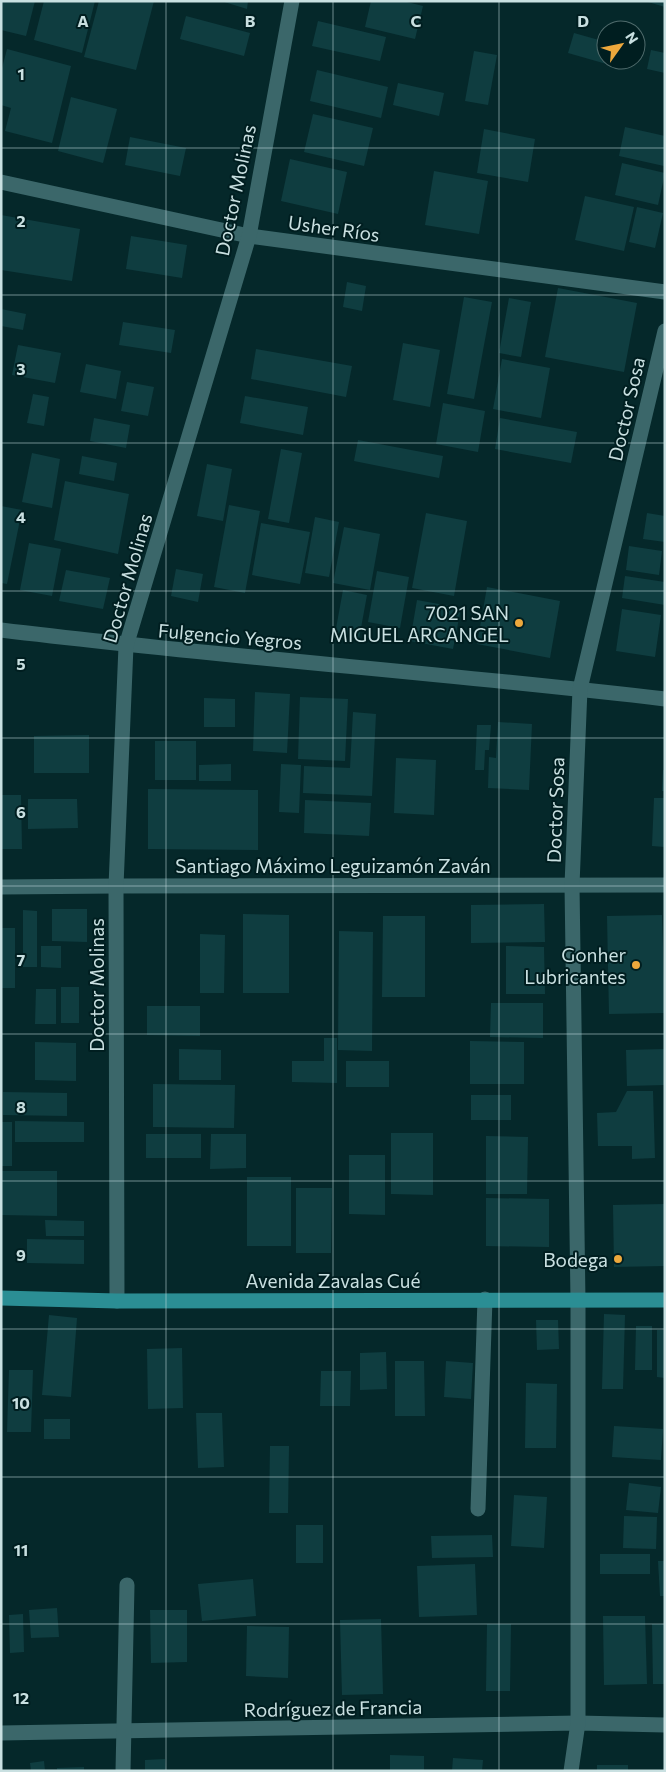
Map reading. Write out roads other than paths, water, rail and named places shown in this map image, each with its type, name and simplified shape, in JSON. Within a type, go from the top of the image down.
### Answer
[{"type":"main road","name":"Avenida Zavalas Cué","points":[[1,1298],[117,1301],[665,1300]]},
{"type":"street","name":"Doctor Molinas","points":[[117,1301],[116,886],[126,646],[249,236],[292,1]]},
{"type":"street","name":"Usher Ríos","points":[[1,182],[249,236],[665,292]]},
{"type":"street","name":"Doctor Sosa","points":[[578,1723],[578,1301],[572,885],[580,689],[665,331]]},
{"type":"street","name":"Fulgencio Yegros","points":[[1,630],[126,646],[580,689],[665,699]]},
{"type":"street","name":"Santiago Máximo Leguizamón Zaván","points":[[1,887],[665,885]]},
{"type":"street","points":[[478,1509],[485,1299]]},
{"type":"street","points":[[123,1771],[127,1585]]},
{"type":"street","points":[[571,1771],[578,1723]]},
{"type":"street","name":"Rodríguez de Francia","points":[[1,1732],[125,1732],[578,1723],[665,1725]]},
{"type":"place","name":"7021 SAN MIGUEL ARCANGEL","points":[[519,623]]},
{"type":"place","name":"Gonher Lubricantes","points":[[636,965]]},
{"type":"place","name":"Bodega","points":[[618,1259]]}]
